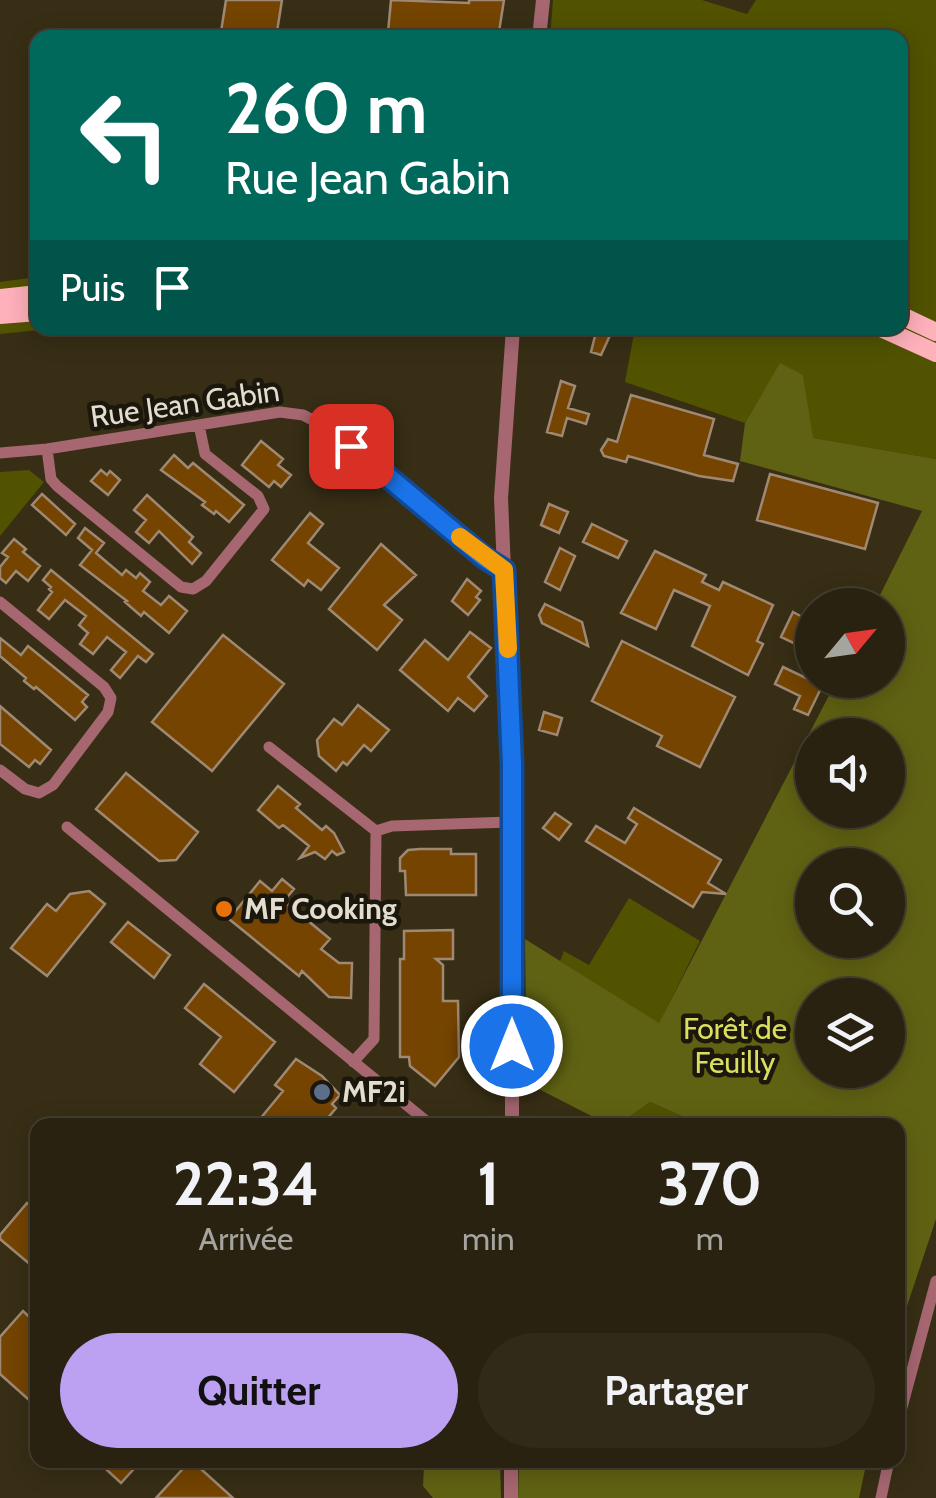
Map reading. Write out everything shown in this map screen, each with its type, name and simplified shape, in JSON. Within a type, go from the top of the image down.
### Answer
[{"type":"main road","points":[[0,298],[30,295]]},
{"type":"main road","points":[[0,315],[30,313]]},
{"type":"main road","points":[[908,319],[936,332]]},
{"type":"main road","points":[[896,335],[936,352]]},
{"type":"street","points":[[540,30],[542,0]]},
{"type":"street","points":[[512,1118],[511,822],[501,498],[513,335]]},
{"type":"street","name":"Rue Jean Gabin","points":[[0,454],[280,412],[316,420],[504,570]]},
{"type":"street","points":[[47,449],[51,478],[57,486],[181,587],[194,589],[206,581],[264,509],[258,496],[205,454],[198,425]]},
{"type":"street","points":[[0,602],[104,686],[110,698],[108,712],[52,785],[39,793],[25,790],[0,770]]},
{"type":"street","points":[[269,747],[376,832]]},
{"type":"street","points":[[376,832],[392,826],[511,822]]},
{"type":"street","points":[[67,828],[423,1118]]},
{"type":"street","points":[[353,1062],[374,1039],[376,832]]},
{"type":"street","points":[[905,1396],[936,1281]]},
{"type":"street","points":[[511,1468],[511,1498]]},
{"type":"street","points":[[881,1498],[887,1468]]},
{"type":"shaded area","points":[[553,0],[702,0],[747,14],[756,0],[936,0],[936,345],[908,332],[908,30],[551,30]]},
{"type":"shaded area","points":[[30,278],[30,331],[0,334],[0,282]]},
{"type":"shaded area","points":[[634,335],[879,335],[936,359],[936,459],[812,438],[803,376],[780,364],[745,423],[625,382]]},
{"type":"shaded area","points":[[29,470],[44,482],[0,536],[0,472]]},
{"type":"shaded area","points":[[629,898],[700,941],[659,1024],[560,961],[564,951],[589,965]]},
{"type":"shaded area","points":[[650,1102],[686,1118],[628,1118]]},
{"type":"green space","name":"Forêt de Feuilly","points":[[780,363],[803,375],[813,438],[936,459],[936,1219],[905,1312],[905,1118],[686,1118],[650,1102],[628,1118],[595,1118],[527,1083],[525,939],[659,1023],[795,761],[795,828],[905,828],[905,718],[817,718],[828,698],[905,698],[905,588],[884,588],[922,511],[740,461],[745,423]]},
{"type":"green space","points":[[424,1468],[500,1468],[501,1498],[433,1498],[423,1486]]},
{"type":"green space","points":[[519,1468],[865,1468],[859,1498],[518,1498]]},
{"type":"building","points":[[226,0],[282,0],[277,30],[221,30]]},
{"type":"building","points":[[391,0],[504,0],[499,30],[388,30]]},
{"type":"building","points":[[610,335],[601,355],[591,352],[595,336]]},
{"type":"building","points":[[561,381],[575,386],[568,408],[589,414],[586,424],[567,418],[562,436],[547,432]]},
{"type":"building","points":[[631,395],[714,419],[704,455],[738,464],[733,481],[699,476],[628,456],[626,462],[604,456],[601,450],[608,439],[617,442]]},
{"type":"building","points":[[261,441],[283,459],[278,465],[291,475],[281,487],[274,481],[269,487],[242,465]]},
{"type":"building","points":[[174,455],[188,468],[193,463],[244,505],[229,522],[161,470]]},
{"type":"building","points":[[101,470],[107,475],[110,471],[120,480],[108,495],[91,481]]},
{"type":"building","points":[[770,474],[878,503],[865,549],[757,520]]},
{"type":"building","points":[[42,494],[75,524],[66,535],[32,505]]},
{"type":"building","points":[[147,495],[193,537],[189,542],[201,553],[192,564],[159,531],[149,543],[136,532],[146,520],[134,510]]},
{"type":"building","points":[[549,504],[568,512],[559,533],[541,525]]},
{"type":"building","points":[[310,513],[323,524],[308,543],[339,568],[321,590],[308,580],[304,586],[272,560]]},
{"type":"building","points":[[592,524],[627,541],[618,558],[583,542]]},
{"type":"building","points":[[85,528],[104,543],[96,553],[122,575],[126,570],[136,578],[140,573],[150,582],[143,591],[161,605],[169,596],[187,611],[169,633],[144,612],[141,616],[80,565],[92,550],[78,538]]},
{"type":"building","points":[[14,539],[40,566],[28,581],[16,571],[6,583],[0,578],[0,567],[8,557],[2,553]]},
{"type":"building","points":[[381,544],[416,575],[384,605],[402,620],[377,650],[329,609]]},
{"type":"building","points":[[560,548],[575,556],[560,590],[545,582]]},
{"type":"building","points":[[655,551],[706,575],[702,582],[719,590],[723,582],[773,605],[757,641],[763,644],[748,675],[692,646],[710,606],[674,590],[656,629],[621,613]]},
{"type":"building","points":[[51,570],[153,654],[146,662],[138,656],[120,678],[111,670],[126,652],[107,637],[93,654],[80,644],[88,633],[79,625],[86,616],[65,600],[49,619],[38,610],[52,592],[43,580]]},
{"type":"building","points":[[467,579],[481,591],[476,597],[480,600],[468,615],[452,601]]},
{"type":"building","points":[[545,604],[582,622],[588,646],[542,623],[539,615]]},
{"type":"building","points":[[793,612],[795,613],[795,644],[781,637]]},
{"type":"building","points":[[470,632],[491,648],[468,677],[487,696],[474,711],[458,698],[448,711],[400,670],[425,640],[448,660]]},
{"type":"building","points":[[223,635],[284,684],[212,771],[152,722]]},
{"type":"building","points":[[0,638],[21,655],[28,646],[88,695],[82,702],[87,707],[75,720],[24,681],[26,678],[0,656]]},
{"type":"building","points":[[622,641],[735,697],[700,767],[657,746],[662,736],[592,701]]},
{"type":"building","points":[[783,667],[795,673],[795,694],[775,684]]},
{"type":"building","points":[[799,698],[816,698],[808,715],[794,709]]},
{"type":"building","points":[[358,705],[389,730],[371,751],[364,745],[347,765],[343,762],[336,771],[319,756],[317,740],[334,719],[342,725]]},
{"type":"building","points":[[0,706],[51,750],[40,764],[35,760],[29,767],[0,744]]},
{"type":"building","points":[[544,712],[562,718],[557,735],[539,730]]},
{"type":"building","points":[[126,773],[198,832],[176,860],[159,861],[96,809]]},
{"type":"building","points":[[278,786],[322,830],[326,826],[334,833],[344,852],[337,855],[332,851],[325,859],[315,852],[300,858],[309,846],[258,810]]},
{"type":"building","points":[[634,808],[721,860],[708,883],[726,894],[702,892],[693,907],[586,841],[596,826],[625,843],[637,824],[628,818]]},
{"type":"building","points":[[555,813],[571,824],[559,840],[543,828]]},
{"type":"building","points":[[451,849],[451,854],[476,854],[476,895],[406,895],[400,858],[408,850]]},
{"type":"building","points":[[282,879],[294,889],[284,901],[330,939],[321,949],[339,963],[352,963],[351,998],[329,997],[302,971],[299,976],[229,919],[260,881],[272,891]]},
{"type":"building","points":[[89,891],[105,904],[47,976],[11,948],[47,904],[56,911],[70,894]]},
{"type":"building","points":[[128,922],[170,955],[154,978],[111,942]]},
{"type":"building","points":[[453,930],[453,959],[436,959],[443,965],[443,1001],[458,1001],[459,1057],[435,1086],[410,1066],[409,1057],[400,1057],[400,959],[404,959],[404,931]]},
{"type":"building","points":[[204,984],[275,1042],[234,1092],[200,1064],[221,1037],[185,1008]]},
{"type":"building","points":[[296,1059],[322,1076],[340,1095],[328,1118],[261,1118],[283,1091],[275,1085]]},
{"type":"building","points":[[27,1203],[30,1205],[30,1264],[0,1235]]},
{"type":"building","points":[[23,1311],[30,1318],[30,1401],[0,1374],[0,1337]]},
{"type":"building","points":[[105,1468],[135,1468],[121,1483]]},
{"type":"building","points":[[184,1468],[200,1468],[233,1498],[156,1498]]},
{"type":"slow traffic","points":[[460,537],[504,570],[508,649]]},
{"type":"place","name":"MF Cooking","points":[[224,909]]},
{"type":"place","name":"MF2i","points":[[322,1092]]},
{"type":"route","points":[[351,446],[504,570],[512,764],[512,1046]]}]
